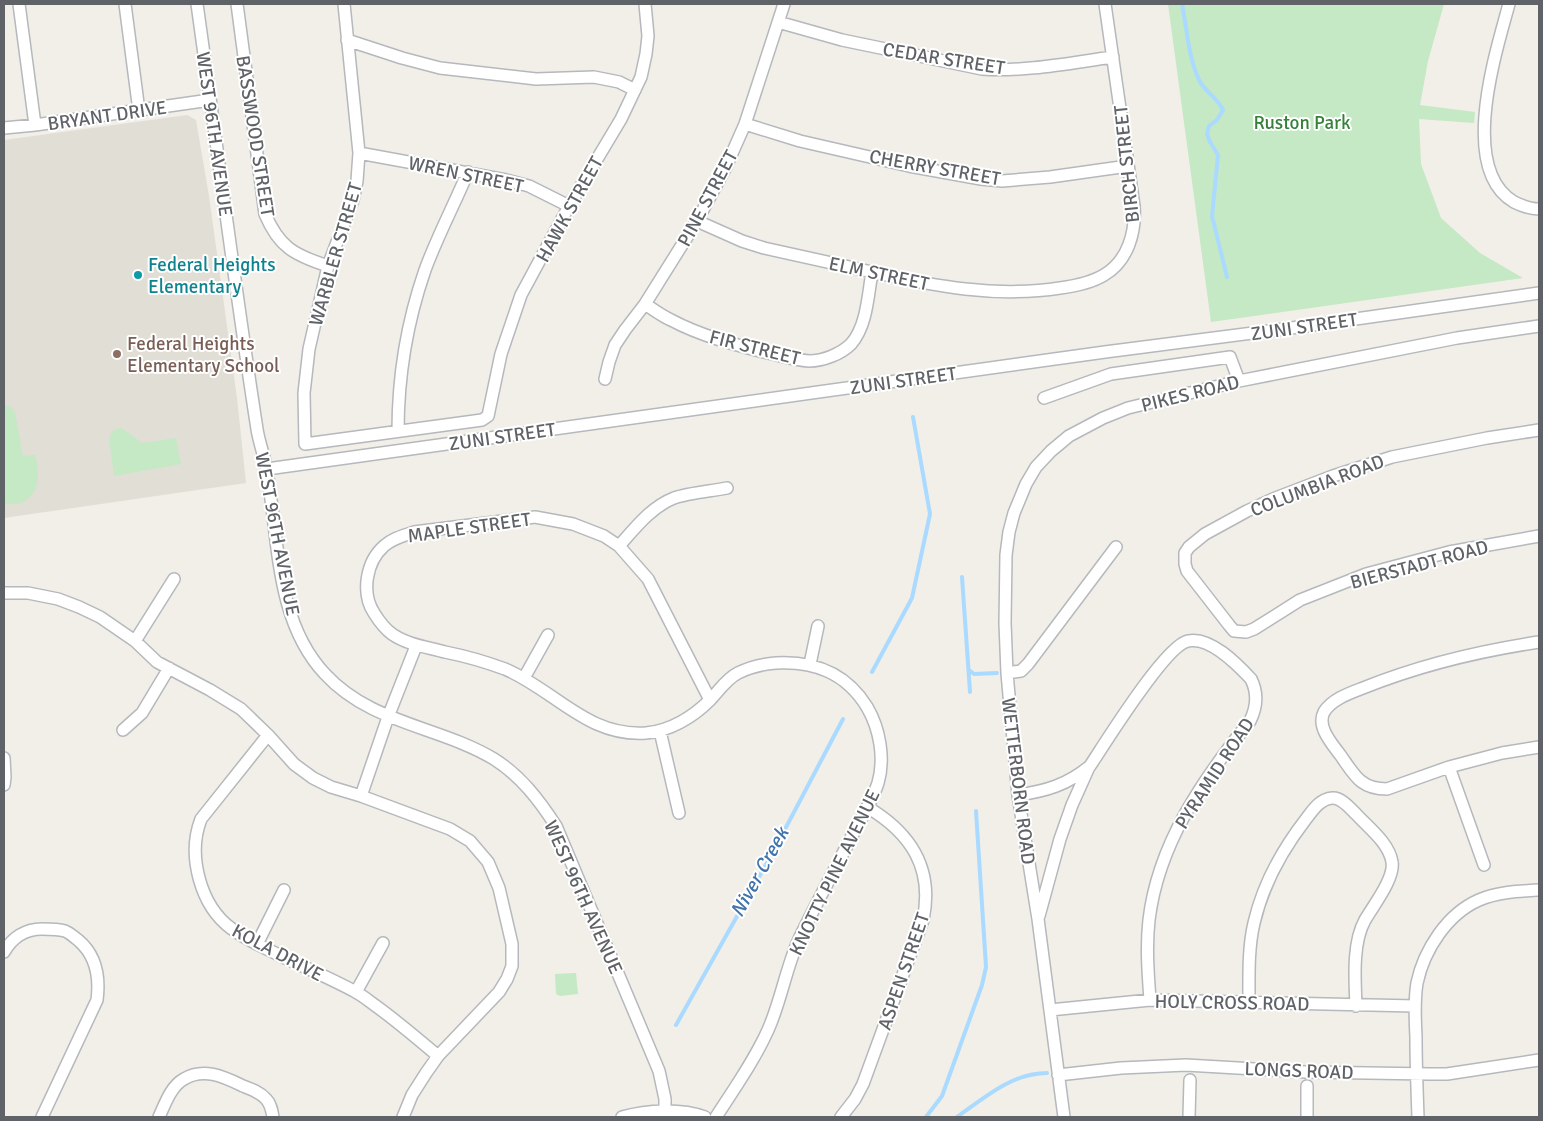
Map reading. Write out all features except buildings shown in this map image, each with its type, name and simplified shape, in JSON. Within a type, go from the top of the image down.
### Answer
[{"type":"street","points":[[19,4],[35,125]]},
{"type":"street","points":[[125,4],[139,111]]},
{"type":"street","name":"WEST 96TH AVENUE","points":[[197,4],[257,433],[267,469],[284,588],[298,633],[311,657],[326,675],[347,694],[360,703],[388,716],[493,759],[527,785],[541,803],[556,826],[659,1071],[663,1086],[665,1115]]},
{"type":"street","name":"BASSWOOD STREET","points":[[237,4],[264,214],[275,236],[281,242],[291,250],[310,260],[328,266]]},
{"type":"street","name":"WARBLER STREET","points":[[344,4],[359,153],[357,181],[354,200],[328,266],[309,350],[303,401],[305,444],[398,431]]},
{"type":"street","name":"HAWK STREET","points":[[398,431],[482,420],[488,416],[501,354],[521,295],[569,206],[621,119],[641,77],[646,54],[647,20],[645,4]]},
{"type":"street","name":"PINE STREET","points":[[606,379],[615,345],[645,304],[697,221],[726,167],[745,124],[784,4]]},
{"type":"street","name":"BIRCH STREET","points":[[1067,287],[1104,276],[1118,263],[1129,243],[1135,221],[1105,4]]},
{"type":"street","points":[[1510,4],[1487,90],[1484,129],[1487,160],[1493,179],[1504,195],[1521,206],[1539,209]]},
{"type":"street","name":"CEDAR STREET","points":[[778,22],[842,40],[982,69],[1028,69],[1113,57]]},
{"type":"street","points":[[347,40],[440,68],[536,78],[594,77],[619,82],[635,90]]},
{"type":"street","name":"BRYANT DRIVE","points":[[4,128],[210,100]]},
{"type":"street","name":"CHERRY STREET","points":[[745,124],[800,141],[908,166],[982,179],[1002,180],[1050,177],[1128,166]]},
{"type":"street","name":"WREN STREET","points":[[359,153],[506,180],[529,186],[569,206]]},
{"type":"street","points":[[398,431],[400,383],[405,345],[412,316],[425,270],[468,172]]},
{"type":"street","name":"ELM STREET","points":[[697,221],[742,241],[764,248],[939,286],[1012,292],[1067,287]]},
{"type":"street","name":"FIR STREET","points":[[645,304],[671,320],[708,336],[749,348],[811,361],[830,357],[838,353],[856,337],[862,322],[872,272]]},
{"type":"street","name":"ZUNI STREET","points":[[267,469],[1539,293]]},
{"type":"street","name":"PIKES ROAD","points":[[1006,642],[1006,555],[1014,512],[1026,484],[1036,467],[1051,450],[1083,427],[1119,412],[1239,381],[1457,338],[1539,326]]},
{"type":"street","points":[[1044,398],[1111,374],[1230,357],[1239,381]]},
{"type":"street","name":"COLUMBIA ROAD","points":[[1207,596],[1187,570],[1184,558],[1186,553],[1189,547],[1205,534],[1247,511],[1333,476],[1392,457],[1487,438],[1539,430]]},
{"type":"street","points":[[710,700],[648,579],[619,546],[645,518],[676,497],[727,488]]},
{"type":"street","name":"MAPLE STREET","points":[[416,646],[392,634],[379,621],[370,608],[366,583],[369,570],[375,557],[383,547],[397,537],[414,532],[535,517],[573,524],[604,536],[619,546]]},
{"type":"street","name":"BIERSTADT ROAD","points":[[1207,596],[1234,631],[1246,632],[1300,600],[1366,574],[1449,552],[1539,536]]},
{"type":"street","points":[[1006,673],[1021,671],[1028,664],[1116,547]]},
{"type":"street","points":[[135,641],[174,579]]},
{"type":"street","points":[[4,593],[41,595],[65,602],[100,617],[135,641],[157,662],[241,709],[294,764],[308,775],[331,787],[436,823],[455,832],[470,841],[488,862],[499,888],[512,944],[512,966],[499,992],[438,1056],[412,1095],[403,1117]]},
{"type":"street","points":[[810,664],[818,626]]},
{"type":"street","points":[[524,678],[548,635]]},
{"type":"street","name":"PYRAMID ROAD","points":[[1018,795],[1060,785],[1090,766],[1149,679],[1179,644],[1197,640],[1213,646],[1251,679],[1256,694],[1256,703],[1250,721],[1208,776],[1180,822],[1162,865],[1153,893],[1149,920],[1150,1000]]},
{"type":"street","name":"WETTERBORN ROAD","points":[[1006,642],[1006,673],[1018,795],[1038,920],[1064,1117]]},
{"type":"street","points":[[1539,642],[1489,650],[1440,661],[1374,683],[1332,703],[1324,712],[1322,718],[1322,725],[1326,734],[1355,776],[1369,787],[1378,789],[1387,789],[1449,767],[1502,752],[1539,747]]},
{"type":"street","points":[[361,796],[388,716],[416,646]]},
{"type":"street","name":"KNOTTY PINE AVENUE","points":[[416,646],[478,660],[502,668],[524,678],[578,714],[602,727],[635,733],[660,731],[679,722],[700,709],[738,673],[757,666],[792,662],[810,664],[833,674],[851,687],[867,707],[878,736],[881,755],[877,785],[798,941],[769,1028],[756,1054],[716,1117]]},
{"type":"street","points":[[123,730],[142,713],[169,668]]},
{"type":"street","points":[[660,731],[679,813]]},
{"type":"street","name":"KOLA DRIVE","points":[[268,735],[204,813],[196,831],[196,870],[211,904],[226,924],[257,944],[356,992],[401,1024],[438,1056]]},
{"type":"street","points":[[4,758],[4,785]]},
{"type":"street","name":"WETTERBORN ROAD","points":[[1038,920],[1060,839],[1072,805],[1090,766]]},
{"type":"street","points":[[1449,767],[1484,865]]},
{"type":"street","points":[[1250,1002],[1250,948],[1253,925],[1260,898],[1289,841],[1323,800],[1336,798],[1347,804],[1379,838],[1392,862],[1388,882],[1364,922],[1358,937],[1355,978],[1356,1006]]},
{"type":"street","name":"ASPEN STREET","points":[[840,1117],[855,1100],[863,1084],[923,920],[925,908],[924,880],[920,864],[913,849],[904,836],[891,823],[867,807]]},
{"type":"street","points":[[257,944],[284,890]]},
{"type":"street","points":[[1418,1117],[1415,1006],[1417,983],[1431,947],[1446,925],[1479,900],[1490,896],[1539,890]]},
{"type":"street","points":[[4,952],[14,937],[34,929],[53,929],[67,932],[85,946],[94,960],[98,973],[99,988],[97,1000],[42,1117]]},
{"type":"street","points":[[356,992],[383,943]]},
{"type":"street","name":"HOLY CROSS ROAD","points":[[1050,1010],[1150,1000],[1415,1006]]},
{"type":"street","name":"LONGS ROAD","points":[[1058,1075],[1121,1068],[1186,1065],[1306,1072],[1447,1074],[1539,1060]]},
{"type":"street","points":[[159,1117],[174,1088],[183,1079],[192,1075],[209,1073],[222,1076],[260,1093],[267,1100],[273,1117]]},
{"type":"street","points":[[1189,1117],[1190,1080]]},
{"type":"street","points":[[1306,1086],[1306,1117]]},
{"type":"street","points":[[622,1117],[647,1112],[665,1115],[682,1112],[706,1117]]},
{"type":"shaded area","name":"Federal Heights Elementary School","points":[[187,115],[196,120],[209,196],[237,398],[246,483],[4,518],[4,140]]},
{"type":"green space","name":"Ruston Park","points":[[1168,4],[1444,4],[1428,61],[1420,105],[1475,112],[1474,123],[1419,119],[1421,164],[1441,218],[1480,253],[1523,278],[1211,322]]},
{"type":"green space","points":[[4,405],[11,407],[15,412],[23,456],[35,455],[38,468],[36,488],[28,499],[18,504],[4,503]]},
{"type":"green space","points":[[122,428],[142,443],[176,438],[181,464],[114,476],[109,439],[113,430]]},
{"type":"green space","points":[[576,973],[578,994],[560,996],[556,994],[555,974]]},
{"type":"waterway","name":"Niver Creek","points":[[1182,4],[1195,71],[1204,88],[1223,110],[1217,120],[1209,126],[1207,134],[1218,155],[1212,216],[1227,277]]},
{"type":"waterway","name":"Niver Creek","points":[[872,672],[912,598],[930,514],[913,417]]},
{"type":"waterway","points":[[962,577],[970,692]]},
{"type":"waterway","points":[[969,670],[974,674],[997,673]]},
{"type":"waterway","name":"Niver Creek","points":[[676,1025],[773,852],[843,719]]},
{"type":"waterway","points":[[926,1117],[942,1096],[982,985],[986,967],[976,811]]},
{"type":"waterway","points":[[957,1117],[1010,1082],[1034,1074],[1047,1073]]},
{"type":"place","name":"Federal Heights Elementary","points":[[138,275]]},
{"type":"place","name":"Federal Heights Elementary School","points":[[117,354]]}]
